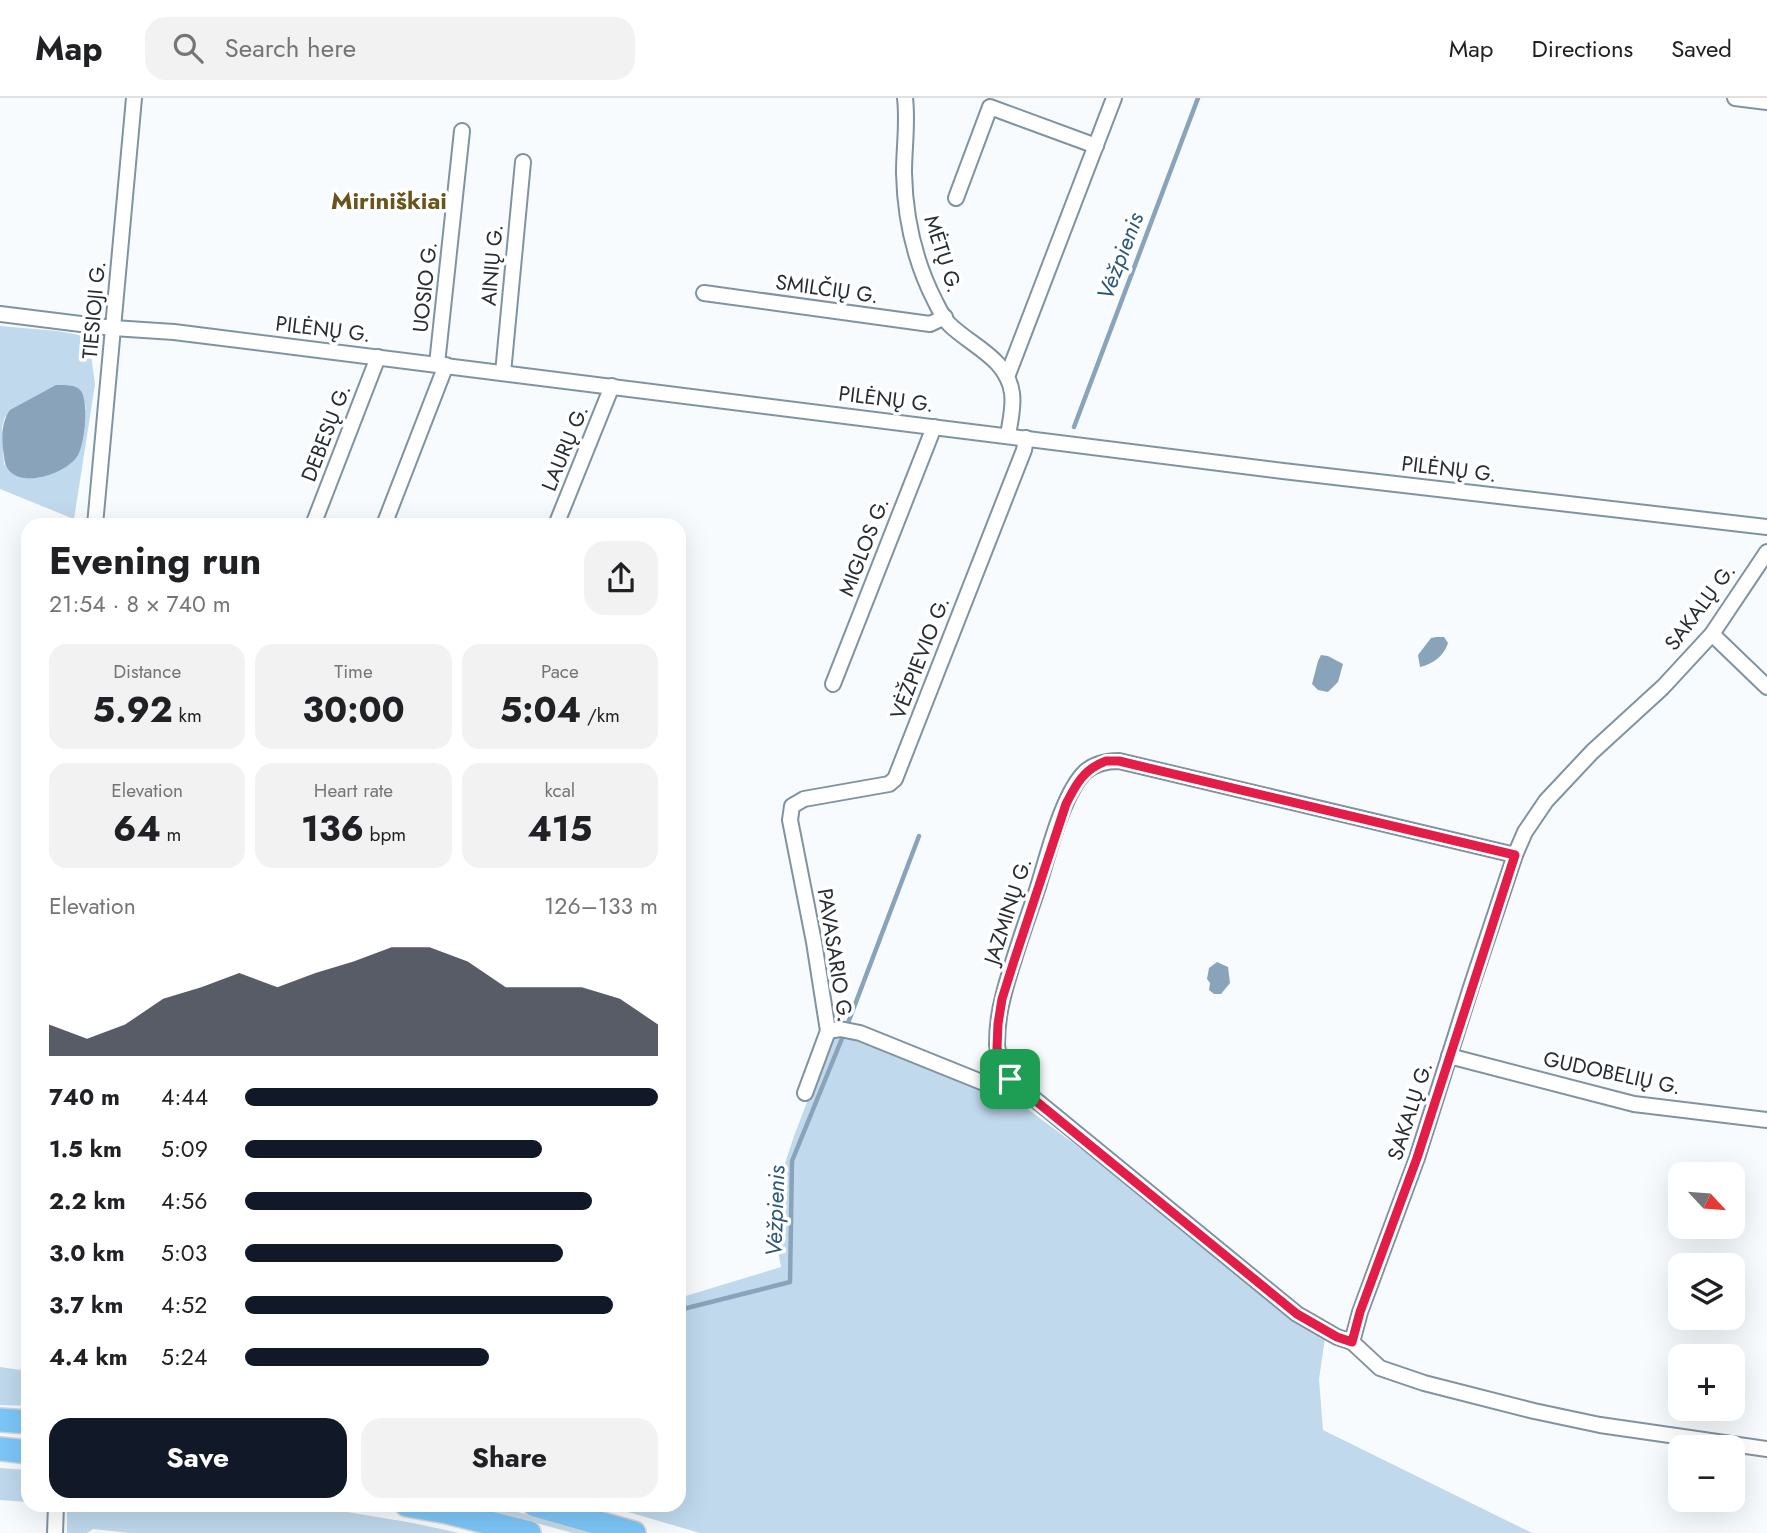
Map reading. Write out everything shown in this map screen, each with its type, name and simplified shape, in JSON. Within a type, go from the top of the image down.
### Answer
[{"type":"highway","points":[[438,1512],[529,1533]]},
{"type":"highway","points":[[560,1512],[634,1533]]},
{"type":"street","name":"TIESIOJI G.","points":[[96,518],[134,98]]},
{"type":"street","name":"MĖTŲ G.","points":[[905,98],[908,118],[904,172],[908,225],[924,277],[944,317],[962,335],[996,361],[1007,377]]},
{"type":"street","points":[[1008,435],[1012,392],[1007,377],[1114,98]]},
{"type":"street","points":[[1735,98],[1767,102]]},
{"type":"street","points":[[956,198],[990,107],[1096,146]]},
{"type":"street","name":"UOSIO G.","points":[[387,518],[442,365],[462,131]]},
{"type":"street","name":"AINIŲ G.","points":[[503,373],[523,162]]},
{"type":"street","name":"SMILČIŲ G.","points":[[704,293],[930,324],[944,317]]},
{"type":"street","name":"PILĖNŲ G.","points":[[0,314],[113,328],[174,332],[1283,471],[1767,527]]},
{"type":"street","name":"DEBESŲ G.","points":[[316,518],[379,357]]},
{"type":"street","name":"LAURŲ G.","points":[[559,518],[612,386]]},
{"type":"street","name":"MIGLOS G.","points":[[833,684],[934,426]]},
{"type":"street","name":"VĖŽPIEVIO G.","points":[[790,820],[792,806],[804,799],[889,784],[895,779],[1019,463],[1026,438]]},
{"type":"street","name":"SAKALŲ G.","points":[[1352,1342],[1360,1312],[1417,1158],[1515,855],[1525,832],[1546,801],[1592,752],[1663,687],[1712,634],[1767,552]]},
{"type":"street","points":[[1712,634],[1767,687]]},
{"type":"street","name":"JAZMINŲ G.","points":[[1352,1342],[1337,1337],[1297,1314],[1010,1079],[1002,1065],[997,1048],[1002,999],[1066,804],[1075,784],[1085,772],[1106,761],[1119,761],[1515,855]]},
{"type":"street","name":"PAVASARIO G.","points":[[790,820],[828,1031],[805,1093]]},
{"type":"street","points":[[828,1031],[840,1029],[860,1033],[984,1083],[999,1084],[1010,1079]]},
{"type":"street","name":"GUDOBELIŲ G.","points":[[1449,1056],[1634,1104],[1767,1120]]},
{"type":"street","points":[[1352,1342],[1380,1368],[1424,1383],[1600,1425],[1767,1449]]},
{"type":"street","points":[[55,1533],[56,1512]]},
{"type":"shaded area","points":[[0,326],[79,335],[90,347],[95,384],[74,518],[0,489]],"holes":[[[67,385],[81,393],[86,409],[4,465],[2,427],[5,417]]]},
{"type":"shaded area","points":[[56,385],[70,385],[81,391],[85,405],[85,425],[79,453],[69,465],[59,471],[35,478],[14,475],[7,467],[4,456],[2,432],[7,416],[10,410]]},
{"type":"shaded area","points":[[1444,637],[1448,643],[1444,652],[1429,664],[1420,667],[1418,655],[1431,638]]},
{"type":"shaded area","points":[[1321,655],[1343,664],[1338,682],[1328,692],[1318,690],[1312,684]]},
{"type":"shaded area","points":[[1217,962],[1228,967],[1230,983],[1221,994],[1214,994],[1209,990],[1210,983],[1207,979],[1209,968]]},
{"type":"shaded area","points":[[833,1035],[852,1038],[979,1090],[1006,1093],[1326,1331],[1319,1379],[1323,1430],[1532,1533],[700,1533],[628,1512],[686,1512],[686,1296],[781,1267],[770,1209],[794,1136]]},
{"type":"shaded area","points":[[0,1367],[21,1370],[21,1406],[0,1405]]},
{"type":"shaded area","points":[[0,1468],[21,1470],[21,1502],[0,1500]]},
{"type":"shaded area","points":[[67,1512],[347,1512],[459,1533],[129,1533],[93,1529],[87,1533],[67,1533]]},
{"type":"shaded area","points":[[494,1512],[518,1512],[595,1533],[573,1533]]},
{"type":"waterway","name":"Vėžpienis","points":[[1074,427],[1198,98]]},
{"type":"waterway","name":"Vėžpienis","points":[[848,1023],[919,836]]},
{"type":"waterway","name":"Vėžpienis","points":[[686,1308],[790,1282],[792,1161],[843,1036]]},
{"type":"district","name":"Miriniškiai","points":[[389,200]]},
{"type":"route","points":[[1119,761],[1515,855],[1417,1158],[1360,1312],[1352,1342],[1337,1337],[1297,1314],[1010,1079],[997,1048],[1002,999],[1066,804],[1075,784],[1085,772],[1097,764],[1119,761]]}]
